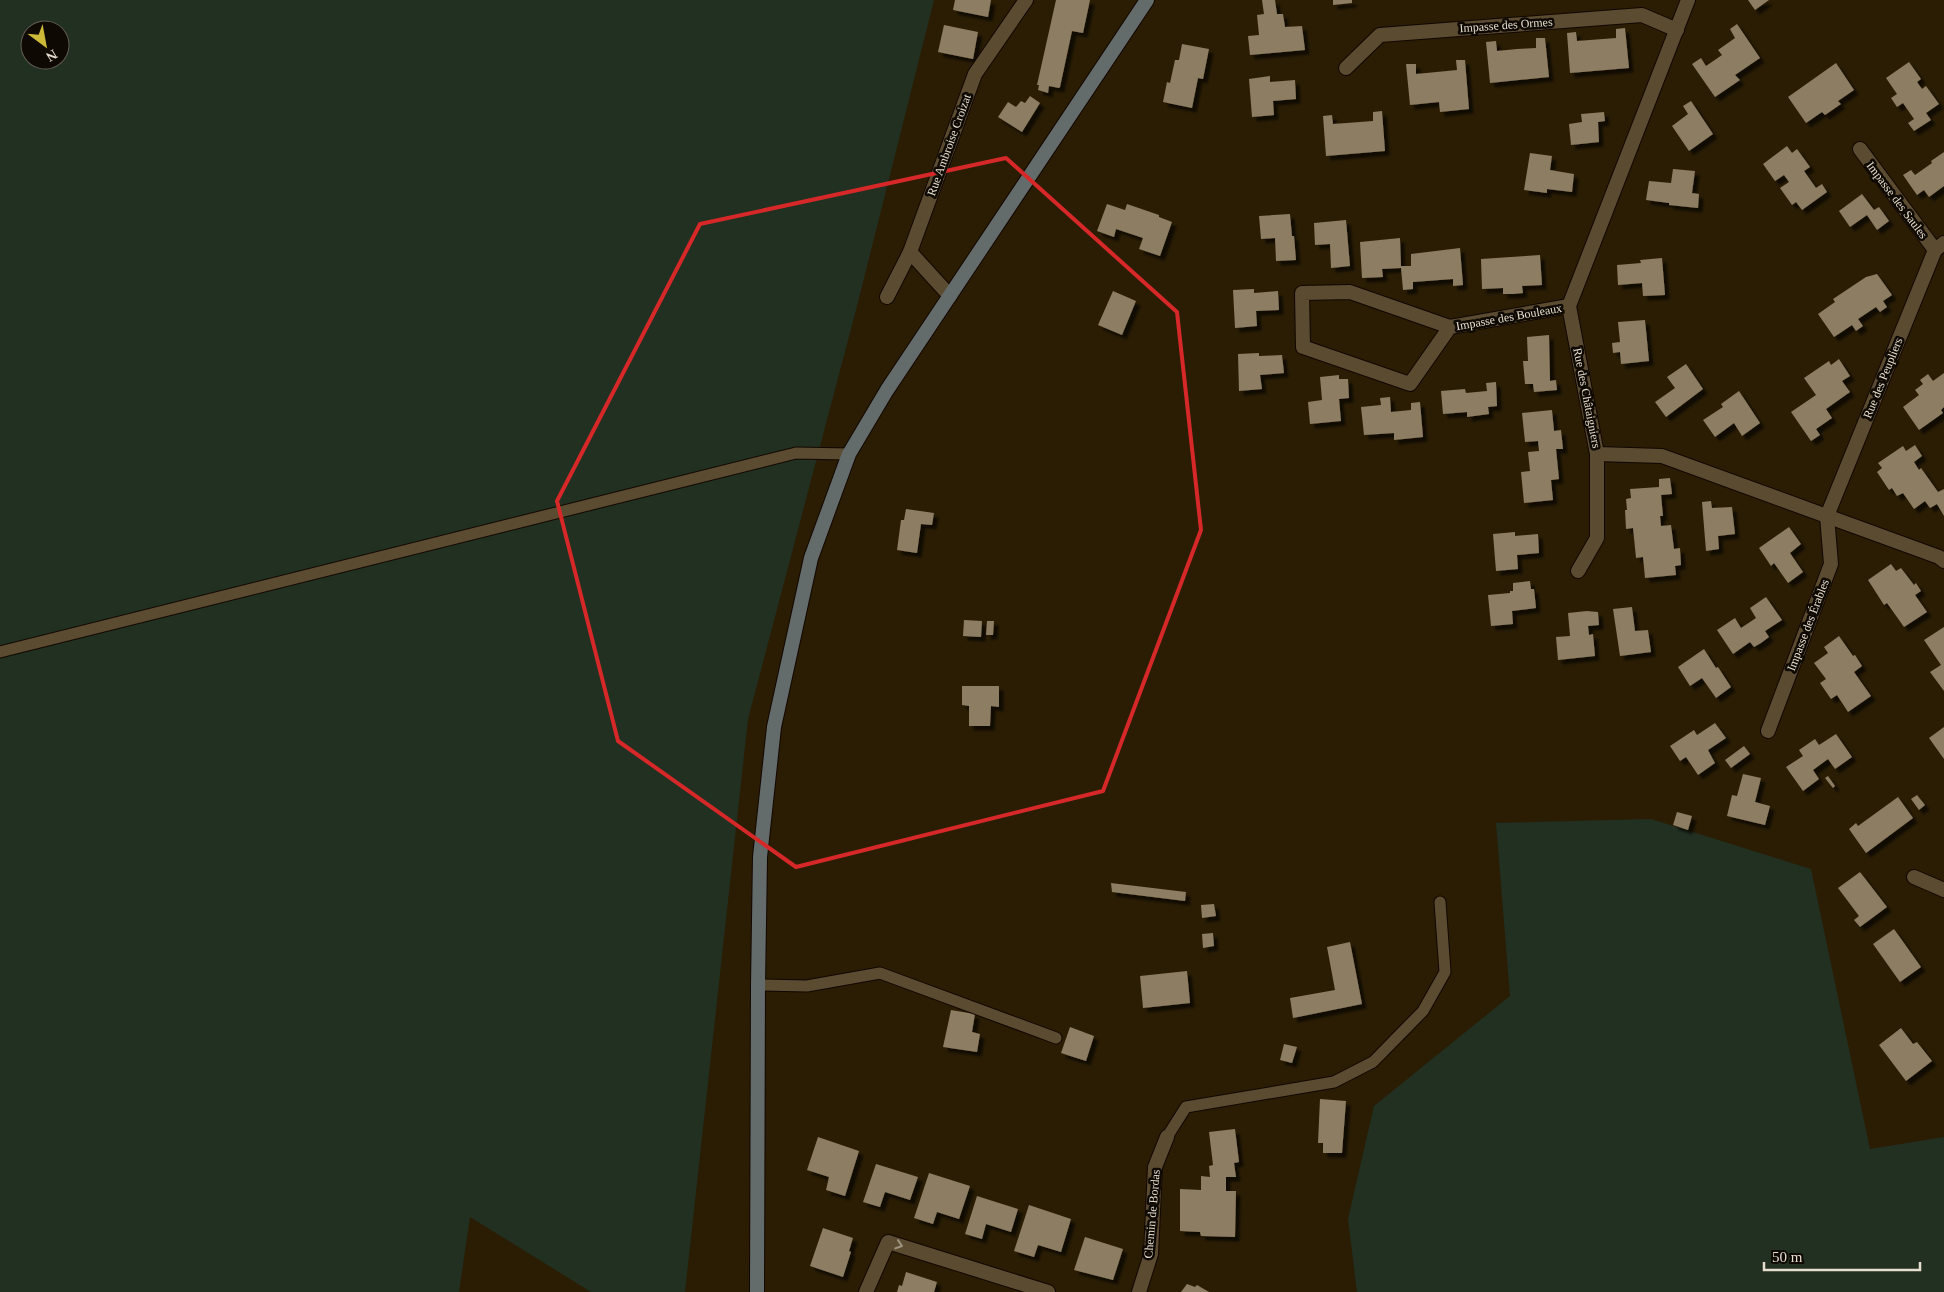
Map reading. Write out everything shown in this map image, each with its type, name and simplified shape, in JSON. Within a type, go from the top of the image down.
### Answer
[{"type":"main road","points":[[757,1292],[760,857],[774,727],[811,558],[849,454],[887,390],[1147,0]]},
{"type":"street","name":"Rue Ambroise Croizat","points":[[887,297],[910,252],[975,74],[1026,0]]},
{"type":"street","points":[[1569,306],[1688,0]]},
{"type":"street","name":"Impasse des Ormes","points":[[1346,68],[1380,35],[1642,15],[1677,30]]},
{"type":"street","name":"Impasse des Saules","points":[[1860,149],[1939,246]]},
{"type":"street","name":"Rue des Peupliers","points":[[1827,516],[1939,246]]},
{"type":"street","points":[[910,252],[950,296]]},
{"type":"street","points":[[1350,292],[1450,327],[1410,384],[1303,346],[1302,293],[1350,292]]},
{"type":"street","name":"Impasse des Bouleaux","points":[[1450,327],[1569,306]]},
{"type":"street","name":"Rue des Châtaigniers","points":[[1569,306],[1597,454],[1662,456],[1939,557],[1944,561]]},
{"type":"street","points":[[1578,571],[1597,538],[1597,454]]},
{"type":"street","name":"Impasse des Érables","points":[[1768,731],[1831,564],[1827,516]]},
{"type":"street","points":[[1914,877],[1944,890]]},
{"type":"street","name":"Chemin de Bordas","points":[[1139,1292],[1151,1254],[1155,1167],[1167,1137]]},
{"type":"street","points":[[866,1292],[888,1242],[1048,1292]]},
{"type":"lane","points":[[0,652],[796,453],[849,454]]},
{"type":"lane","points":[[1167,1137],[1186,1107],[1334,1082],[1373,1062],[1423,1011],[1445,972],[1440,902]]},
{"type":"lane","points":[[758,985],[807,986],[880,974],[1056,1038]]},
{"type":"highlighted area","points":[[1006,158],[1177,312],[1201,530],[1103,791],[796,867],[618,741],[557,501],[700,224]]},
{"type":"green space","points":[[0,0],[934,0],[857,306],[748,719],[685,1292],[591,1292],[470,1217],[459,1292],[0,1292]]},
{"type":"green space","points":[[1651,819],[1811,869],[1870,1149],[1944,1137],[1944,1292],[1357,1292],[1348,1219],[1374,1106],[1510,996],[1496,823]]},
{"type":"building","points":[[955,0],[991,0],[988,17],[953,10]]},
{"type":"building","points":[[1056,0],[1090,0],[1083,33],[1072,31],[1060,87],[1049,86],[1048,93],[1038,90],[1039,85],[1037,85]]},
{"type":"building","points":[[1262,0],[1275,0],[1277,14],[1283,14],[1285,27],[1302,26],[1305,50],[1250,55],[1248,36],[1259,35],[1257,15],[1264,14]]},
{"type":"building","points":[[1333,0],[1352,0],[1352,3],[1333,5]]},
{"type":"building","points":[[1748,0],[1769,0],[1755,10]]},
{"type":"building","points":[[1737,24],[1760,58],[1735,75],[1740,80],[1715,97],[1692,64],[1701,58],[1706,66],[1722,55],[1718,50],[1735,38],[1730,29]]},
{"type":"building","points":[[944,25],[978,32],[973,59],[938,52]]},
{"type":"building","points":[[1625,28],[1629,68],[1570,73],[1567,33],[1576,32],[1577,41],[1616,38],[1616,29]]},
{"type":"building","points":[[1536,38],[1545,38],[1549,77],[1490,83],[1486,42],[1496,41],[1497,51],[1536,48]]},
{"type":"building","points":[[1182,44],[1209,49],[1203,79],[1198,78],[1192,108],[1163,102],[1167,82],[1170,83],[1175,60],[1179,60]]},
{"type":"building","points":[[1456,60],[1465,60],[1469,109],[1440,112],[1439,102],[1410,105],[1406,64],[1416,64],[1416,74],[1457,70]]},
{"type":"building","points":[[1909,62],[1921,79],[1917,82],[1922,89],[1926,86],[1939,104],[1926,113],[1931,120],[1914,131],[1908,123],[1914,119],[1903,103],[1897,107],[1891,98],[1897,94],[1886,78]]},
{"type":"building","points":[[1836,63],[1854,90],[1838,101],[1841,104],[1825,115],[1822,112],[1806,123],[1788,97]]},
{"type":"building","points":[[1270,76],[1270,82],[1295,80],[1296,99],[1273,101],[1274,115],[1252,117],[1249,79]]},
{"type":"building","points":[[1030,96],[1040,103],[1022,132],[998,117],[1008,102],[1016,107],[1021,101],[1025,103]]},
{"type":"building","points":[[1691,101],[1713,134],[1689,151],[1672,126],[1688,114],[1683,106]]},
{"type":"building","points":[[1382,111],[1385,151],[1326,156],[1323,116],[1332,115],[1333,124],[1373,121],[1373,112]]},
{"type":"building","points":[[1604,112],[1605,121],[1598,122],[1599,142],[1571,145],[1569,124],[1582,122],[1581,114]]},
{"type":"building","points":[[1787,146],[1792,153],[1797,149],[1810,167],[1804,171],[1816,188],[1822,184],[1827,192],[1802,210],[1796,202],[1792,205],[1780,188],[1789,182],[1784,175],[1775,181],[1763,164]]},
{"type":"building","points":[[1944,152],[1944,186],[1929,197],[1924,190],[1917,195],[1903,175],[1911,170],[1915,175]]},
{"type":"building","points":[[1530,153],[1552,156],[1550,170],[1574,174],[1572,192],[1547,189],[1547,193],[1524,190]]},
{"type":"building","points":[[1673,169],[1695,171],[1692,193],[1699,194],[1698,208],[1646,200],[1649,181],[1671,183]]},
{"type":"building","points":[[1862,194],[1874,210],[1879,207],[1889,221],[1877,230],[1867,215],[1850,227],[1839,211]]},
{"type":"building","points":[[1107,204],[1125,210],[1127,204],[1159,215],[1159,217],[1172,222],[1160,256],[1139,249],[1143,238],[1116,229],[1114,237],[1097,231]]},
{"type":"building","points":[[1290,214],[1296,260],[1276,261],[1275,238],[1261,239],[1259,216]]},
{"type":"building","points":[[1346,220],[1350,266],[1331,268],[1330,244],[1315,245],[1314,223]]},
{"type":"building","points":[[1400,238],[1401,266],[1411,266],[1411,254],[1460,248],[1463,285],[1453,286],[1453,279],[1413,282],[1413,289],[1403,290],[1401,268],[1382,269],[1383,277],[1362,278],[1360,242]]},
{"type":"building","points":[[1540,255],[1542,285],[1522,286],[1523,293],[1513,294],[1503,294],[1503,288],[1482,289],[1481,259]]},
{"type":"building","points":[[1662,258],[1665,295],[1643,296],[1642,283],[1618,285],[1617,265],[1641,263],[1640,260]]},
{"type":"building","points":[[1877,274],[1892,295],[1883,301],[1887,307],[1880,312],[1876,307],[1858,319],[1863,326],[1856,331],[1852,325],[1834,337],[1818,314],[1835,302],[1833,299],[1866,277]]},
{"type":"building","points":[[1254,289],[1254,293],[1278,291],[1279,310],[1256,311],[1257,326],[1235,328],[1233,290]]},
{"type":"building","points":[[1113,291],[1136,301],[1122,335],[1098,325]]},
{"type":"building","points":[[1645,320],[1649,361],[1621,364],[1620,352],[1613,353],[1612,343],[1620,342],[1618,322]]},
{"type":"building","points":[[1549,335],[1550,381],[1556,380],[1557,390],[1534,392],[1533,384],[1525,384],[1523,361],[1528,361],[1527,337]]},
{"type":"building","points":[[1259,353],[1259,356],[1282,355],[1284,373],[1260,375],[1262,389],[1239,391],[1238,354]]},
{"type":"building","points":[[1839,359],[1850,376],[1842,381],[1850,392],[1826,409],[1832,418],[1816,429],[1820,435],[1811,441],[1791,412],[1816,395],[1804,378],[1829,361],[1831,365]]},
{"type":"building","points":[[1686,364],[1703,389],[1666,417],[1655,402],[1675,388],[1667,377]]},
{"type":"building","points":[[1944,373],[1944,407],[1941,410],[1943,413],[1919,430],[1903,407],[1919,395],[1915,390],[1923,384],[1920,380],[1928,374],[1933,381]]},
{"type":"building","points":[[1339,375],[1339,379],[1348,379],[1349,398],[1339,399],[1341,421],[1310,424],[1308,402],[1322,400],[1320,377]]},
{"type":"building","points":[[1496,382],[1497,406],[1488,407],[1489,414],[1467,417],[1467,412],[1443,414],[1441,391],[1465,389],[1466,393],[1487,391],[1486,383]]},
{"type":"building","points":[[1739,391],[1760,423],[1742,436],[1734,423],[1715,437],[1703,420],[1723,407],[1721,404]]},
{"type":"building","points":[[1390,397],[1391,412],[1411,410],[1411,403],[1420,402],[1423,437],[1394,440],[1394,433],[1364,435],[1361,407],[1381,405],[1380,398]]},
{"type":"building","points":[[1552,410],[1554,431],[1561,430],[1563,449],[1556,449],[1559,479],[1551,480],[1553,500],[1524,503],[1521,472],[1530,471],[1528,452],[1539,451],[1538,441],[1525,442],[1522,413]]},
{"type":"building","points":[[1915,445],[1922,456],[1914,462],[1919,470],[1921,468],[1938,492],[1944,489],[1944,516],[1937,504],[1930,508],[1925,501],[1914,509],[1903,493],[1897,496],[1892,488],[1889,490],[1877,472],[1882,468],[1878,463],[1903,446],[1906,451]]},
{"type":"building","points":[[1670,478],[1672,494],[1661,495],[1663,516],[1660,516],[1661,526],[1671,525],[1674,549],[1680,548],[1681,565],[1675,566],[1676,575],[1645,578],[1643,557],[1636,558],[1633,528],[1626,529],[1626,499],[1631,498],[1630,489],[1659,487],[1659,479]]},
{"type":"building","points":[[1711,501],[1712,508],[1732,507],[1735,534],[1718,536],[1719,549],[1706,551],[1702,502]]},
{"type":"building","points":[[906,509],[934,513],[932,525],[921,524],[917,553],[897,550],[901,520],[904,520]]},
{"type":"building","points":[[1789,527],[1801,544],[1790,553],[1803,572],[1788,583],[1774,563],[1771,566],[1759,548]]},
{"type":"building","points":[[1515,532],[1515,536],[1538,534],[1539,553],[1517,555],[1518,569],[1496,571],[1493,534]]},
{"type":"building","points":[[1891,564],[1896,571],[1901,568],[1914,585],[1916,583],[1921,591],[1915,595],[1927,612],[1904,627],[1887,603],[1884,605],[1868,580]]},
{"type":"building","points":[[1530,581],[1531,589],[1534,589],[1536,608],[1512,611],[1513,624],[1491,626],[1488,595],[1510,593],[1510,591],[1513,591],[1513,583]]},
{"type":"building","points":[[1766,597],[1782,620],[1765,631],[1769,637],[1761,643],[1754,647],[1750,642],[1733,654],[1717,630],[1735,618],[1741,628],[1756,618],[1750,608]]},
{"type":"building","points":[[1632,607],[1635,631],[1648,630],[1651,652],[1620,656],[1613,609]]},
{"type":"building","points":[[1598,612],[1599,625],[1588,626],[1589,635],[1593,634],[1595,656],[1558,660],[1556,637],[1570,636],[1568,613]]},
{"type":"building","points":[[964,620],[982,621],[981,637],[963,636]]},
{"type":"building","points":[[987,621],[994,621],[993,635],[986,635]]},
{"type":"building","points":[[1944,627],[1944,691],[1930,672],[1941,665],[1924,640]]},
{"type":"building","points":[[1839,636],[1862,666],[1854,672],[1871,696],[1848,712],[1837,695],[1831,699],[1820,683],[1826,679],[1814,663],[1828,653],[1824,647]]},
{"type":"building","points":[[1704,649],[1731,687],[1716,698],[1702,678],[1690,686],[1678,667]]},
{"type":"building","points":[[962,686],[999,686],[999,707],[991,706],[990,726],[969,726],[969,706],[962,705]]},
{"type":"building","points":[[1715,723],[1726,738],[1708,750],[1715,763],[1698,775],[1686,757],[1680,761],[1670,746],[1694,730],[1697,735]]},
{"type":"building","points":[[1944,727],[1944,759],[1929,738]]},
{"type":"building","points":[[1836,734],[1852,757],[1835,769],[1828,759],[1813,770],[1819,779],[1803,791],[1786,767],[1803,756],[1799,750],[1815,739],[1819,745]]},
{"type":"building","points":[[1744,746],[1750,754],[1731,768],[1725,760]]},
{"type":"building","points":[[1743,774],[1761,778],[1755,802],[1770,806],[1765,825],[1727,816],[1732,795],[1737,796]]},
{"type":"building","points":[[1828,776],[1835,786],[1833,788],[1825,778]]},
{"type":"building","points":[[1917,795],[1925,805],[1919,810],[1911,799]]},
{"type":"building","points":[[1898,797],[1913,818],[1866,853],[1849,829],[1856,823],[1858,826]]},
{"type":"building","points":[[1677,812],[1692,816],[1688,830],[1673,825]]},
{"type":"building","points":[[1860,872],[1887,907],[1860,927],[1854,920],[1859,916],[1838,888]]},
{"type":"building","points":[[1111,883],[1186,892],[1185,901],[1112,892]]},
{"type":"building","points":[[1214,904],[1216,916],[1202,918],[1201,905]]},
{"type":"building","points":[[1894,929],[1921,967],[1900,982],[1873,944]]},
{"type":"building","points":[[1213,933],[1214,946],[1203,948],[1202,934]]},
{"type":"building","points":[[1350,942],[1362,1004],[1293,1018],[1290,998],[1335,990],[1327,947]]},
{"type":"building","points":[[1187,971],[1190,1003],[1143,1008],[1140,976]]},
{"type":"building","points":[[951,1010],[975,1014],[972,1032],[980,1034],[977,1052],[943,1047]]},
{"type":"building","points":[[1070,1027],[1094,1036],[1086,1061],[1061,1053]]},
{"type":"building","points":[[1901,1028],[1913,1044],[1917,1042],[1932,1061],[1906,1081],[1879,1045]]},
{"type":"building","points":[[1284,1044],[1297,1047],[1292,1063],[1280,1060]]},
{"type":"building","points":[[1320,1099],[1346,1101],[1342,1153],[1323,1153],[1323,1143],[1318,1143]]},
{"type":"building","points":[[1235,1129],[1239,1162],[1234,1163],[1236,1177],[1226,1177],[1226,1191],[1236,1191],[1235,1237],[1201,1236],[1200,1232],[1180,1231],[1180,1189],[1201,1190],[1201,1176],[1210,1177],[1209,1166],[1213,1165],[1209,1132]]},
{"type":"building","points":[[818,1137],[859,1151],[845,1196],[826,1190],[829,1177],[807,1170]]},
{"type":"building","points":[[876,1164],[918,1177],[910,1200],[885,1192],[880,1207],[863,1202]]},
{"type":"building","points":[[929,1173],[970,1186],[959,1219],[937,1212],[933,1224],[914,1218]]},
{"type":"building","points":[[977,1196],[1018,1209],[1011,1232],[986,1224],[982,1239],[965,1234]]},
{"type":"building","points":[[1029,1205],[1071,1219],[1061,1252],[1038,1245],[1034,1257],[1014,1251]]},
{"type":"building","points":[[823,1228],[853,1238],[849,1251],[851,1252],[843,1277],[810,1266]]},
{"type":"building","points":[[1085,1237],[1123,1249],[1113,1280],[1074,1270]]},
{"type":"building","points":[[906,1272],[937,1282],[934,1292],[897,1292],[899,1285],[902,1286]]},
{"type":"building","points":[[1187,1284],[1195,1287],[1197,1285],[1209,1292],[1181,1292]]}]
